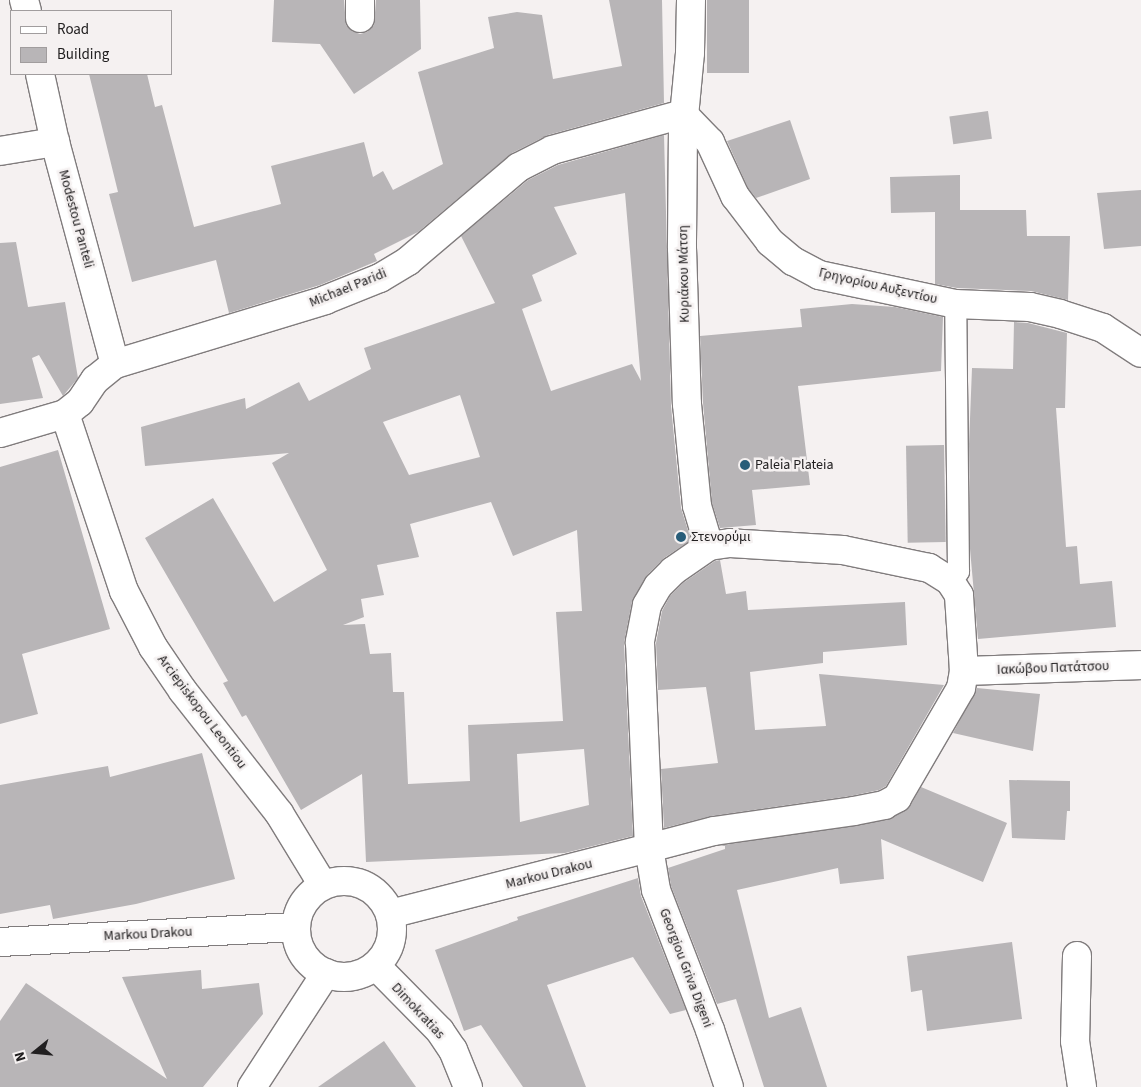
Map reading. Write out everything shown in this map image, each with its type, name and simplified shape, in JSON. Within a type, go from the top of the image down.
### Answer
[{"type":"street","name":"Κυριάκου Μάτση","points":[[691,0],[690,53],[683,114],[682,248],[687,404],[697,506],[709,546]]},
{"type":"street","name":"Modestou Panteli","points":[[40,75],[55,142],[115,364]]},
{"type":"street","name":"Γρηγορίου Αυξεντίου","points":[[683,114],[710,142],[735,196],[770,242],[793,262],[819,275],[954,304],[1030,307],[1060,314],[1103,328],[1141,353]]},
{"type":"street","name":"Michael Paridi","points":[[0,433],[65,414],[80,402],[95,380],[115,364],[324,300],[380,278],[408,261],[519,167],[552,150],[683,114]]},
{"type":"street","points":[[0,151],[55,142]]},
{"type":"street","name":"Arciepiskopou Leontiou","points":[[65,414],[124,591],[153,647],[183,691],[279,813],[323,885]]},
{"type":"street","points":[[709,546],[730,543],[843,550],[929,568],[950,581]]},
{"type":"street","name":"Georgiou Griva Digeni","points":[[709,546],[673,571],[658,586],[647,605],[640,642],[649,848],[656,890],[710,1030],[729,1087]]},
{"type":"street","name":"Markou Drakou","points":[[390,914],[714,831],[854,811],[884,805],[898,798],[961,688],[964,671],[959,595],[950,581]]},
{"type":"street","name":"Ιακώβου Πατάτσου","points":[[964,671],[1141,665]]},
{"type":"street","points":[[348,880],[364,884],[383,900],[390,914],[393,930],[390,947],[376,966],[354,977],[337,977],[326,974],[308,962],[297,940],[296,927],[298,915],[305,900],[323,885],[348,880]]},
{"type":"street","name":"Markou Drakou","points":[[0,942],[296,927]]},
{"type":"street","points":[[1077,956],[1075,1041],[1082,1087]]},
{"type":"street","name":"Dimokratias","points":[[376,966],[440,1031],[452,1050],[468,1087]]},
{"type":"street","points":[[252,1087],[326,974]]},
{"type":"lane","points":[[950,581],[958,571],[954,304]]},
{"type":"building","points":[[274,0],[344,0],[346,25],[352,31],[360,34],[367,32],[374,25],[376,0],[420,0],[421,49],[354,94],[320,44],[272,42]]},
{"type":"building","points":[[609,0],[662,0],[664,103],[548,135],[512,153],[418,232],[374,254],[377,261],[320,285],[229,313],[216,260],[132,282],[109,194],[118,192],[89,75],[147,75],[155,107],[162,105],[194,227],[281,204],[271,166],[364,142],[373,177],[383,171],[393,190],[443,164],[418,72],[494,48],[488,17],[517,12],[542,15],[553,79],[622,66]]},
{"type":"building","points":[[707,0],[749,0],[749,73],[707,73]]},
{"type":"building","points":[[988,111],[992,139],[953,144],[949,116]]},
{"type":"building","points":[[790,120],[810,179],[756,198],[748,188],[727,141]]},
{"type":"building","points":[[664,135],[671,406],[681,508],[691,540],[664,558],[647,575],[632,602],[624,643],[633,836],[565,853],[366,862],[362,774],[301,810],[246,715],[242,717],[223,683],[228,681],[145,538],[213,498],[274,602],[327,570],[272,463],[289,453],[145,466],[141,427],[245,398],[246,409],[299,382],[309,401],[371,369],[364,348],[495,303],[461,236],[528,180],[558,165]],"holes":[[[625,193],[641,381],[632,364],[551,391],[522,309],[542,301],[532,275],[577,254],[554,207]],[[460,395],[480,457],[409,475],[383,422]],[[491,502],[513,556],[577,530],[582,611],[556,612],[563,721],[468,725],[470,781],[408,784],[404,692],[393,692],[391,653],[370,654],[365,624],[343,625],[364,617],[361,599],[384,595],[377,565],[419,557],[410,524]],[[584,749],[589,805],[520,822],[517,754]]]},
{"type":"building","points":[[960,175],[960,210],[1026,210],[1027,236],[1070,236],[1068,300],[1031,291],[957,288],[935,284],[935,212],[891,213],[890,177]]},
{"type":"building","points":[[1141,190],[1141,246],[1104,249],[1097,193]]},
{"type":"building","points":[[16,242],[28,307],[65,302],[78,378],[63,396],[39,355],[32,358],[43,398],[0,404],[0,243]]},
{"type":"building","points":[[852,304],[895,307],[943,317],[941,371],[798,386],[810,485],[752,490],[756,525],[720,528],[712,503],[703,403],[700,336],[802,327],[800,309]]},
{"type":"building","points":[[1014,322],[1028,323],[1067,333],[1065,408],[1056,408],[1066,547],[1077,546],[1080,584],[1112,581],[1116,627],[978,639],[970,549],[969,444],[972,368],[1013,369]]},
{"type":"building","points":[[944,445],[946,542],[908,543],[906,446]]},
{"type":"building","points":[[58,450],[110,629],[22,654],[38,714],[0,724],[0,467]]},
{"type":"building","points":[[720,560],[726,594],[746,591],[748,610],[905,602],[907,645],[823,652],[823,663],[750,672],[755,730],[826,726],[819,674],[944,685],[886,786],[879,790],[851,796],[712,816],[664,828],[661,769],[718,763],[706,687],[658,690],[656,643],[662,611],[670,596],[683,583],[715,561]]},
{"type":"building","points":[[977,688],[1040,694],[1033,751],[953,733]]},
{"type":"building","points":[[202,753],[235,879],[136,904],[53,919],[50,905],[0,914],[0,785],[108,766],[110,777]]},
{"type":"building","points":[[1009,780],[1070,781],[1070,811],[1067,811],[1065,840],[1012,838]]},
{"type":"building","points":[[921,787],[1007,823],[983,882],[881,839],[884,879],[840,884],[838,868],[737,890],[769,1018],[801,1007],[827,1087],[764,1087],[736,999],[717,1004],[671,886],[668,868],[725,849],[725,846],[717,846],[887,820],[910,806]]},
{"type":"building","points":[[638,878],[641,896],[686,1010],[670,1014],[633,957],[547,985],[586,1087],[523,1087],[481,1025],[464,1031],[435,950],[518,920],[517,917]]},
{"type":"building","points":[[1012,942],[1022,1019],[927,1031],[922,990],[911,992],[907,956]]},
{"type":"building","points":[[201,970],[202,989],[259,983],[263,1014],[203,1087],[0,1087],[0,1021],[26,983],[167,1079],[122,977]]},
{"type":"building","points":[[384,1041],[416,1087],[318,1087]]},
{"type":"place","name":"Paleia Plateia","points":[[745,465]]},
{"type":"place","name":"Στενορύμι","points":[[681,537]]}]
